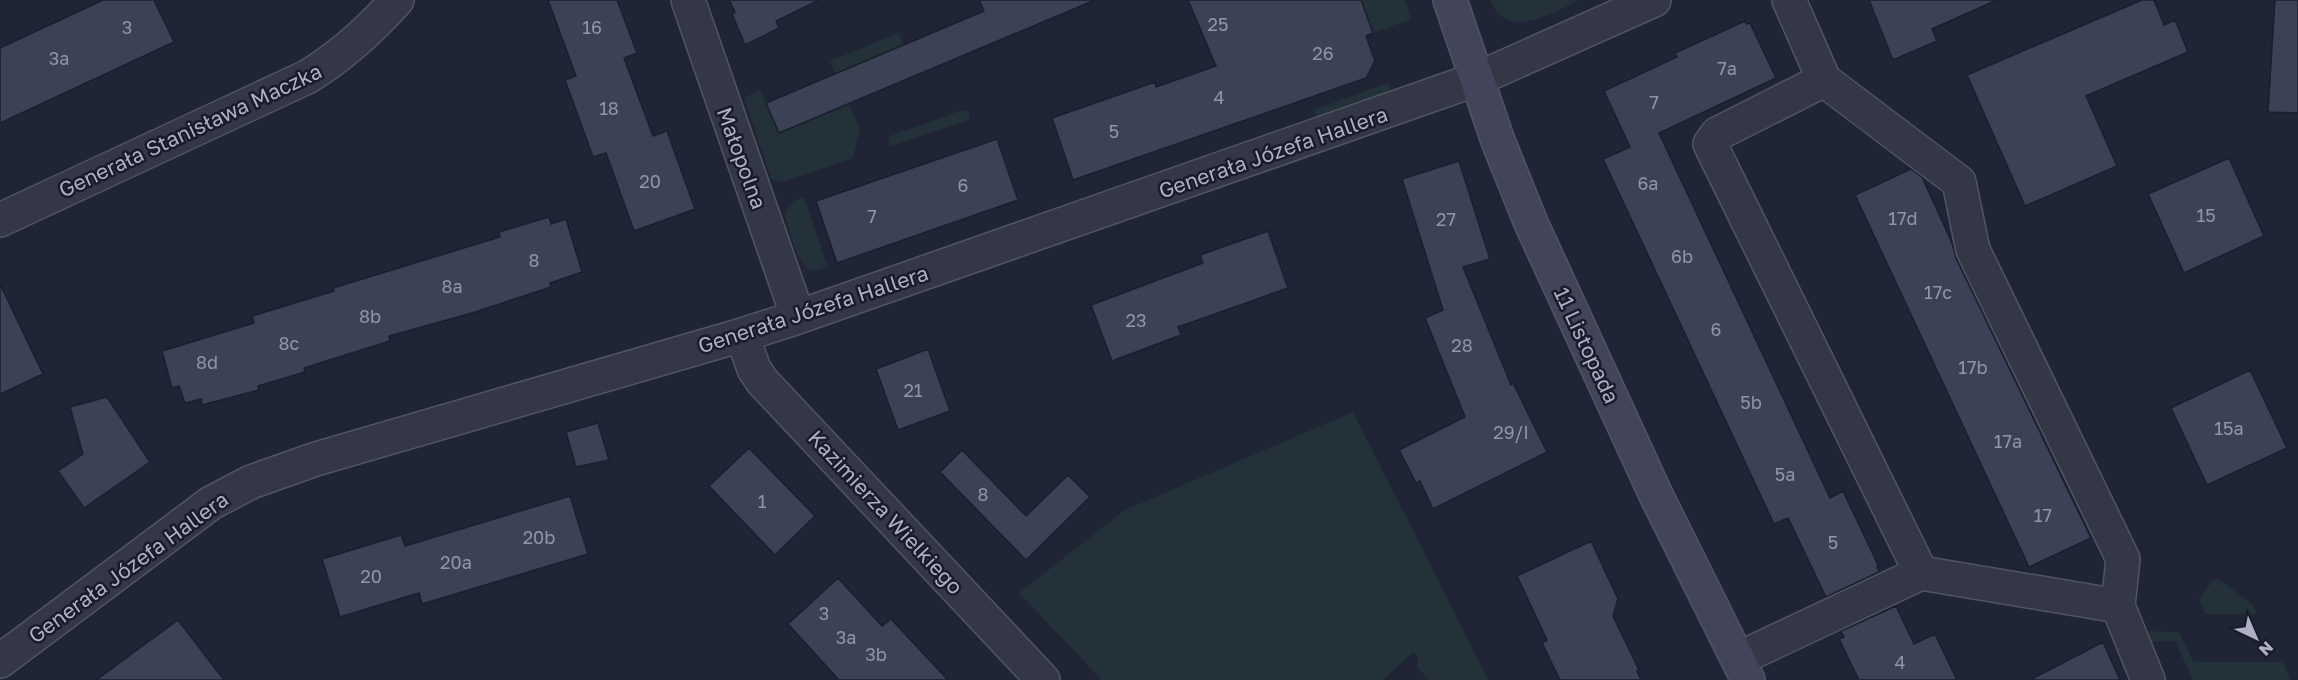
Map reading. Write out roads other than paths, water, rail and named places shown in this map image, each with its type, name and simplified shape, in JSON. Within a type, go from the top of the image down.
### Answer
[{"type":"street","name":"Generała Stanisława Maczka","points":[[0,220],[307,77],[350,48],[397,0]]},
{"type":"street","name":"Małopolna","points":[[688,0],[798,317]]},
{"type":"street","name":"11 Listopada","points":[[1450,0],[1498,141],[1531,224],[1656,495],[1743,670]]},
{"type":"street","name":"Generała Józefa Hallera","points":[[0,661],[211,503],[251,482],[316,459],[798,317],[1477,79],[1654,0]]},
{"type":"street","points":[[1789,0],[1824,80],[1959,182],[1973,250],[2123,559],[2118,606],[2148,680]]},
{"type":"street","points":[[1824,80],[1717,134],[1710,144],[1921,573]]},
{"type":"street","name":"Kazimierza Wielkiego","points":[[742,335],[754,369],[762,381],[1043,680]]},
{"type":"street","points":[[1743,670],[1921,573],[2118,606]]}]
